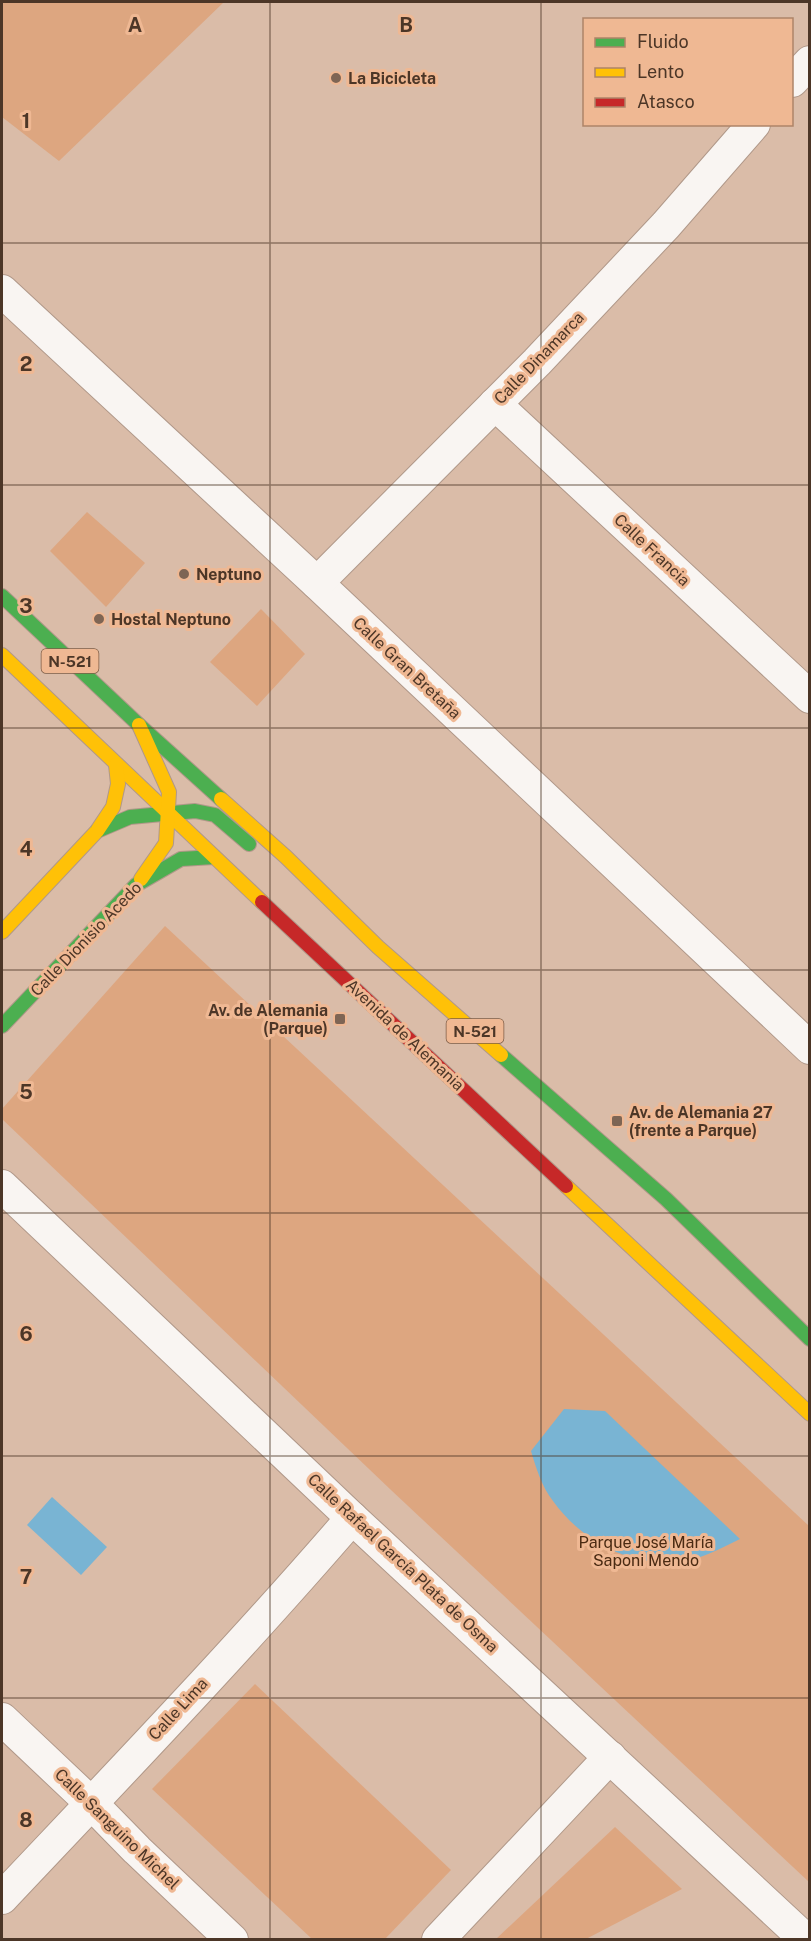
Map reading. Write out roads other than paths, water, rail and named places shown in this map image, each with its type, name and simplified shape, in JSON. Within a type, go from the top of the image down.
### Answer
[{"type":"main road","name":"N-521","points":[[2,596],[139,725],[286,856],[378,947],[666,1199],[810,1339]]},
{"type":"main road","name":"Avenida de Alemania","points":[[2,655],[116,765],[810,1414]]},
{"type":"main road","points":[[136,885],[166,843],[169,792],[139,725]]},
{"type":"main road","points":[[2,932],[97,831],[112,807],[118,784],[116,765]]},
{"type":"main road","points":[[97,831],[130,817],[195,811],[214,815],[260,853]]},
{"type":"main road","name":"Calle Dionisio Acedo","points":[[2,1026],[136,885],[181,859],[214,857]]},
{"type":"main road","points":[[278,868],[378,947]]},
{"type":"street","points":[[793,80],[810,62]]},
{"type":"street","name":"Calle Dinamarca","points":[[317,583],[495,404],[666,225],[752,126]]},
{"type":"street","name":"Calle Gran Bretaña","points":[[2,291],[808,1044]]},
{"type":"street","name":"Calle Francia","points":[[495,404],[810,698]]},
{"type":"street","name":"Calle Rafael García Plata de Osma","points":[[2,1186],[352,1518],[806,1940]]},
{"type":"street","name":"Calle Lima","points":[[2,1898],[297,1582],[352,1518]]},
{"type":"street","name":"Calle Sanguino Michel","points":[[2,1719],[232,1940]]},
{"type":"street","points":[[438,1940],[610,1757]]},
{"type":"water","points":[[564,1409],[605,1411],[740,1539],[709,1554],[689,1560],[669,1562],[631,1557],[596,1541],[565,1516],[549,1496],[531,1451]]},
{"type":"water","points":[[52,1497],[107,1547],[81,1575],[27,1525]]},
{"type":"place","name":"La Bicicleta","points":[[336,78]]},
{"type":"place","name":"Neptuno","points":[[184,574]]},
{"type":"place","name":"Hostal Neptuno","points":[[99,619]]},
{"type":"place","name":"Av. de Alemania (Parque)","points":[[340,1019]]},
{"type":"place","name":"Av. de Alemania 27 (frente a Parque)","points":[[617,1121]]},
{"type":"park label","name":"Parque José María Saponi Mendo","points":[[646,1551]]}]
